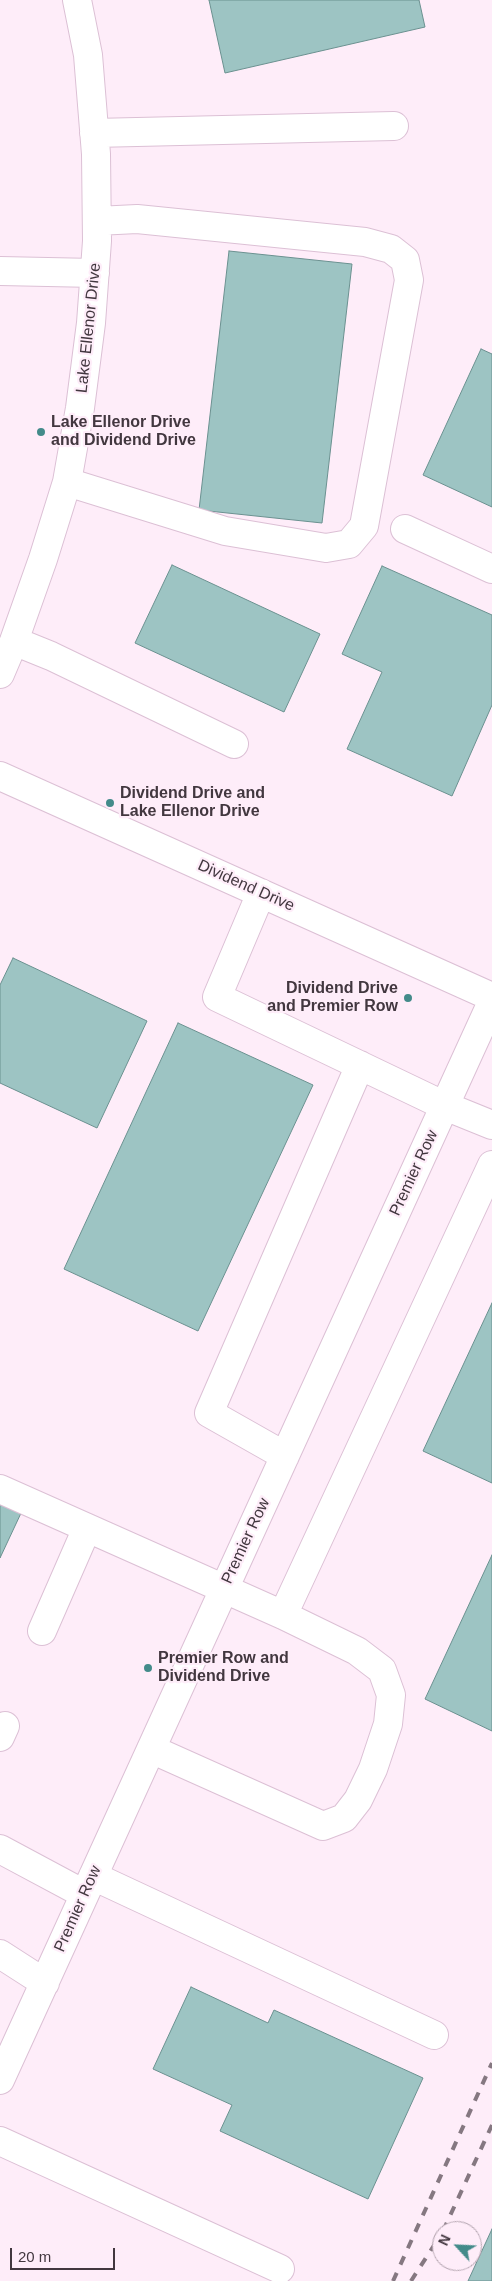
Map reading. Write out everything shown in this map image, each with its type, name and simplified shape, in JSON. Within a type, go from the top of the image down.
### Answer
[{"type":"street","name":"Lake Ellenor Drive","points":[[0,674],[44,559],[67,482],[80,408],[91,323],[97,221],[94,134],[88,55],[77,0]]},
{"type":"street","points":[[94,134],[394,126]]},
{"type":"street","points":[[67,482],[225,532],[326,548],[349,544],[364,526],[409,280],[404,260],[392,249],[365,242],[137,219],[97,221]]},
{"type":"street","points":[[0,271],[95,273]]},
{"type":"street","points":[[405,530],[492,569]]},
{"type":"street","points":[[14,641],[51,656],[234,744]]},
{"type":"street","name":"Dividend Drive","points":[[0,776],[492,997]]},
{"type":"street","points":[[261,893],[216,998],[445,1106],[492,1126]]},
{"type":"street","name":"Premier Row","points":[[0,2080],[492,1002]]},
{"type":"street","points":[[285,1456],[209,1413],[360,1066]]},
{"type":"street","points":[[283,1615],[492,1165]]},
{"type":"street","points":[[0,1488],[283,1615],[357,1651],[382,1670],[391,1695],[388,1724],[373,1769],[358,1800],[344,1818],[322,1826],[151,1749]]},
{"type":"street","points":[[42,1631],[87,1528]]},
{"type":"street","points":[[0,1849],[88,1885],[434,2035]]},
{"type":"street","points":[[0,1954],[45,1983]]},
{"type":"street","points":[[0,2141],[280,2269]]},
{"type":"building","points":[[209,0],[419,0],[425,27],[225,73]]},
{"type":"building","points":[[229,251],[352,264],[322,523],[199,510]]},
{"type":"building","points":[[481,349],[492,354],[492,507],[423,475]]},
{"type":"building","points":[[172,565],[320,634],[284,712],[135,643]]},
{"type":"building","points":[[382,566],[492,615],[492,705],[452,796],[347,749],[382,672],[342,654]]},
{"type":"building","points":[[13,958],[147,1021],[97,1128],[0,1083],[0,985]]},
{"type":"building","points":[[178,1023],[313,1085],[198,1331],[64,1269]]},
{"type":"building","points":[[492,1303],[492,1483],[423,1451]]},
{"type":"building","points":[[0,1500],[22,1511],[0,1558]]},
{"type":"building","points":[[492,1555],[492,1731],[425,1699]]},
{"type":"building","points":[[191,1987],[268,2023],[274,2010],[423,2078],[368,2199],[220,2131],[232,2105],[153,2069]]},
{"type":"building","points":[[492,2229],[492,2281],[468,2281],[473,2271],[482,2271],[482,2251]]},
{"type":"railway","points":[[393,2281],[492,2063]]},
{"type":"railway","points":[[448,2221],[492,2125]]},
{"type":"railway","points":[[411,2281],[432,2248]]},
{"type":"place","name":"Lake Ellenor Drive and Dividend Drive","points":[[41,432]]},
{"type":"place","name":"Dividend Drive and Lake Ellenor Drive","points":[[110,803]]},
{"type":"place","name":"Dividend Drive and Premier Row","points":[[408,998]]},
{"type":"place","name":"Premier Row and Dividend Drive","points":[[148,1668]]}]
